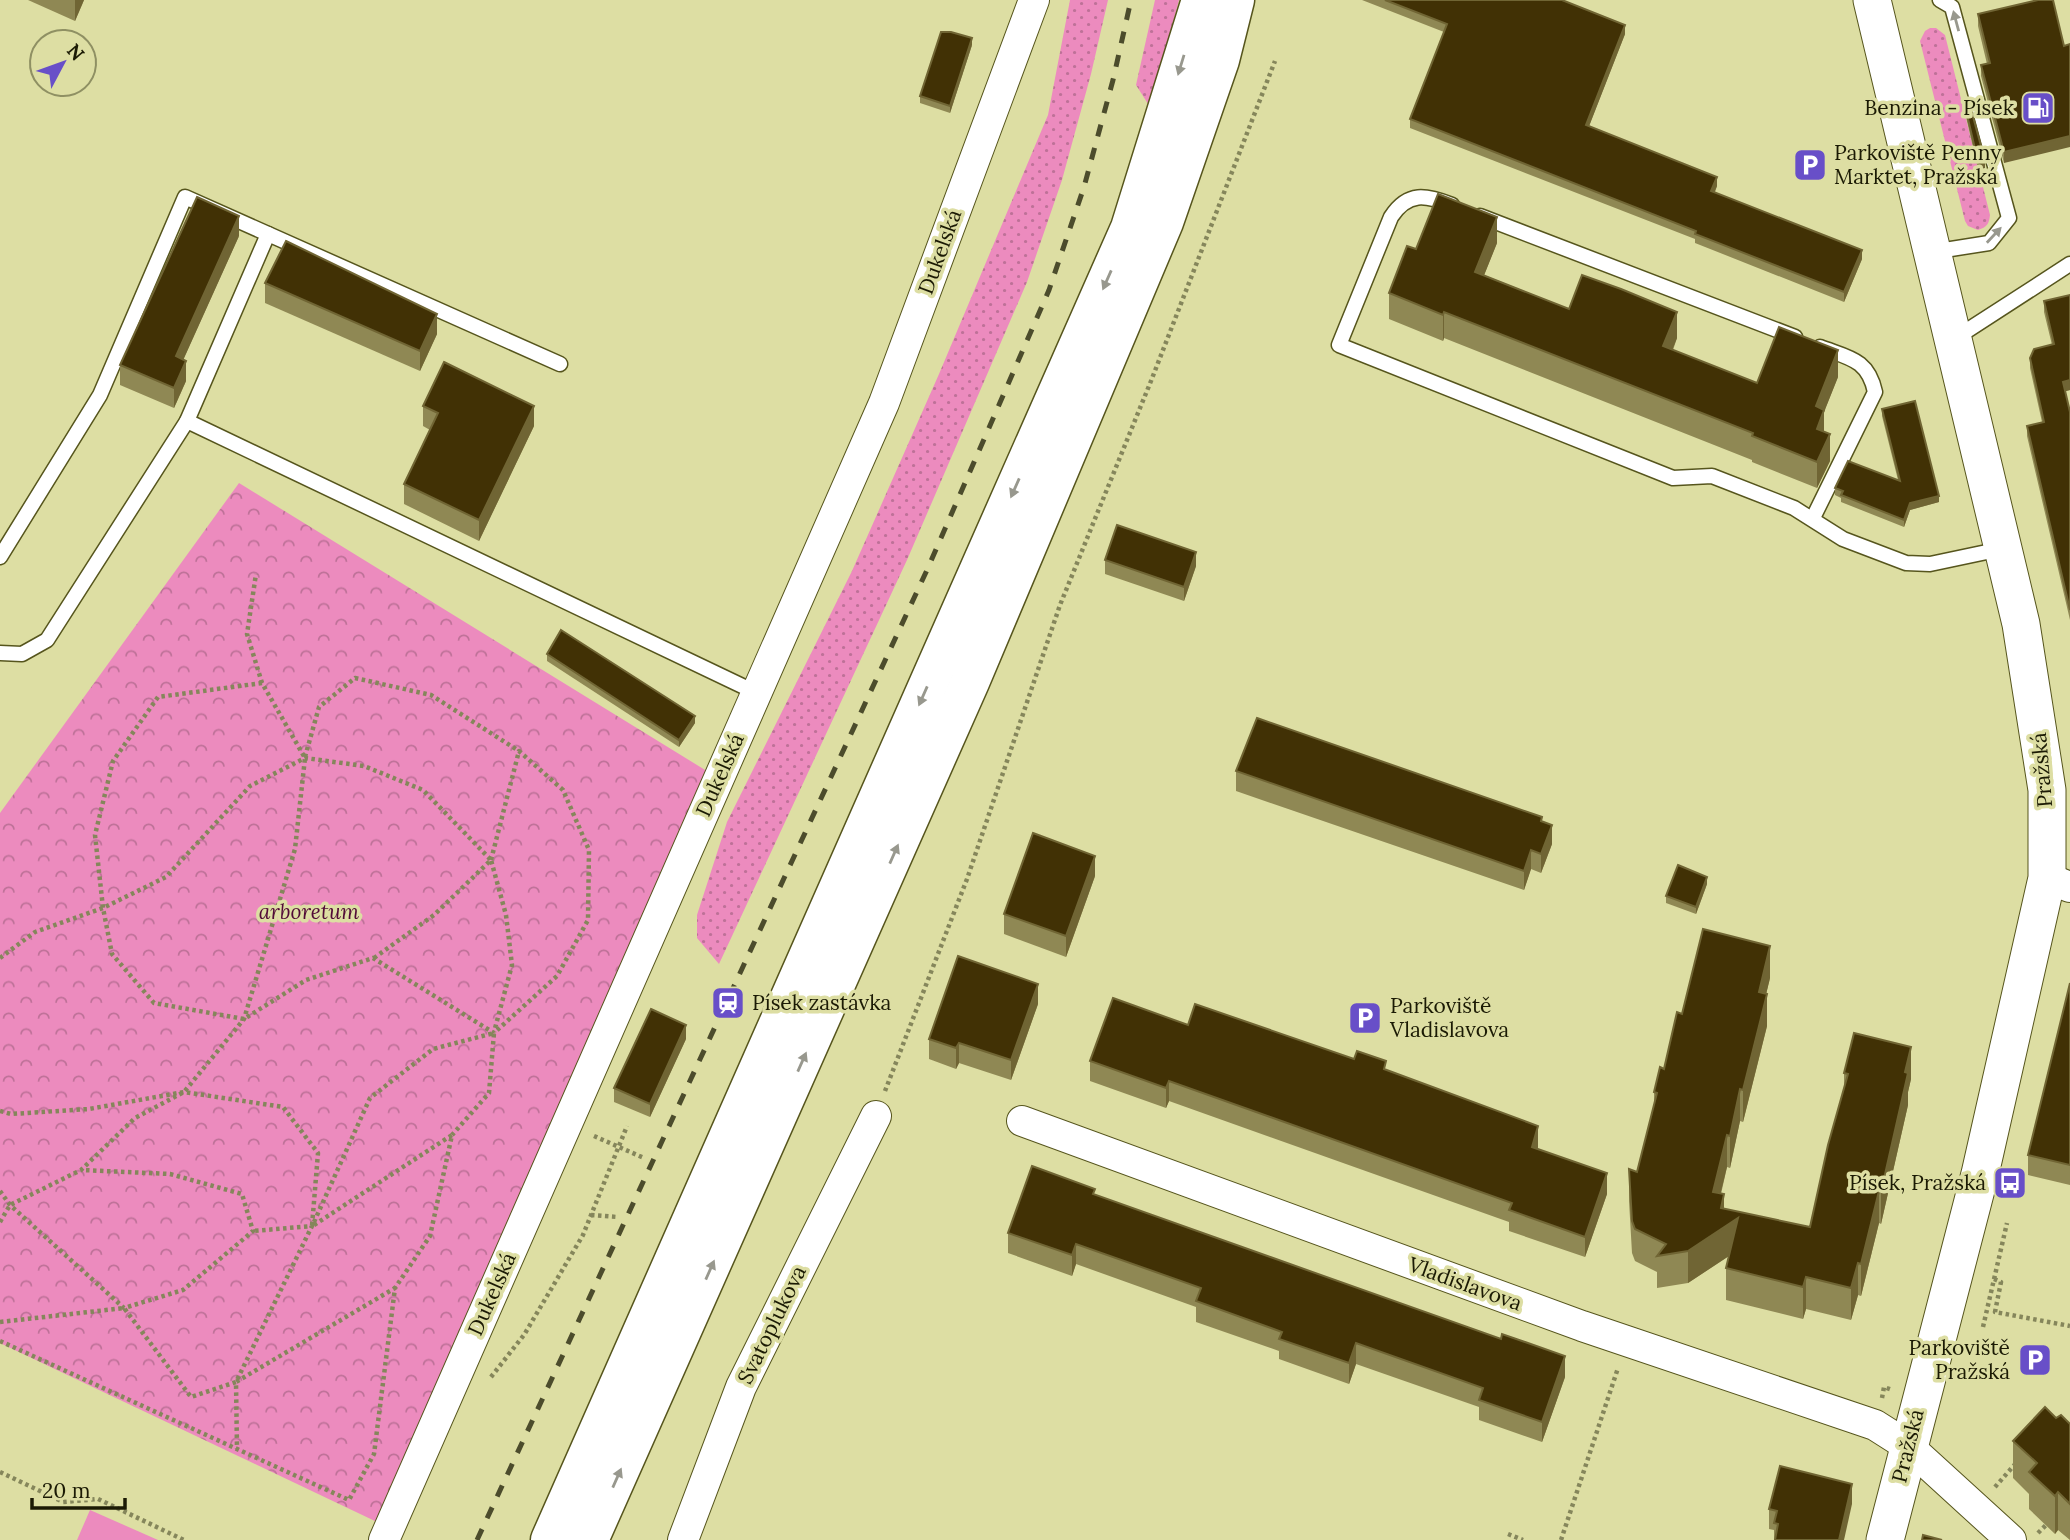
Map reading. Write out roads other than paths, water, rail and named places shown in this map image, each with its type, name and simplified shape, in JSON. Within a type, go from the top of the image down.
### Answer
[{"type":"highway","points":[[550,1540],[1130,228],[1201,0]]},
{"type":"highway","points":[[589,1540],[970,682],[1164,222],[1220,60],[1235,0]]},
{"type":"street","name":"Dukelská","points":[[384,1540],[884,403],[1034,0]]},
{"type":"street","name":"Pražská","points":[[1872,0],[2021,624],[2047,790],[2058,883],[1885,1540]]},
{"type":"street","name":"Svatoplukova","points":[[683,1540],[741,1387],[876,1116]]},
{"type":"street","name":"Vladislavova","points":[[1022,1121],[1582,1326],[1875,1425],[1908,1446],[2011,1540]]},
{"type":"lane","points":[[1931,252],[1989,243],[2009,218],[1952,7],[1940,0]]},
{"type":"lane","points":[[0,557],[100,395],[185,197],[560,364]]},
{"type":"lane","points":[[1813,518],[1875,392],[1872,377],[1859,362],[1442,202],[1423,197],[1410,199],[1399,205],[1391,217],[1339,345],[1673,478],[1712,477],[1794,508],[1843,538],[1906,563],[1930,564],[2003,549]]},
{"type":"lane","points":[[0,653],[22,654],[47,640],[187,421],[268,234]]},
{"type":"lane","points":[[1953,339],[2070,264]]},
{"type":"lane","points":[[187,421],[757,693]]},
{"type":"railway","points":[[477,1540],[927,570],[1049,290],[1084,187],[1131,0]]},
{"type":"place","name":"Benzina - Písek","points":[[2038,108]]},
{"type":"place","name":"Parkoviště Penny Marktet, Pražská","points":[[1810,165]]},
{"type":"place","name":"Písek zastávka","points":[[728,1003]]},
{"type":"place","name":"Parkoviště Vladislavova","points":[[1365,1018]]},
{"type":"place","name":"Písek, Pražská","points":[[2010,1183]]},
{"type":"place","name":"Parkoviště Pražská","points":[[2035,1360]]},
{"type":"park label","name":"arboretum","points":[[309,912]]}]
